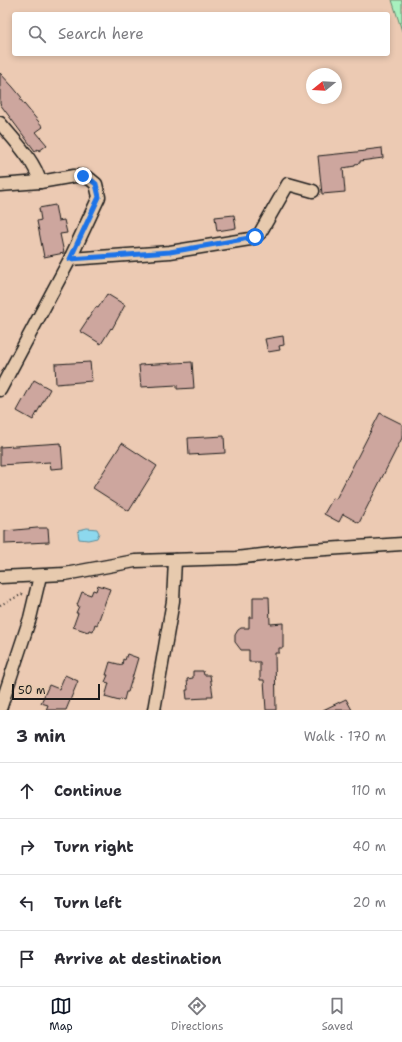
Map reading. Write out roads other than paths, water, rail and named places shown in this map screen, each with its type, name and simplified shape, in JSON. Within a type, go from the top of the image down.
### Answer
[{"type":"street","points":[[0,123],[32,164],[38,173],[40,182]]},
{"type":"street","points":[[0,185],[40,182],[74,176],[83,176],[96,184],[99,197],[70,259],[0,390]]},
{"type":"street","points":[[70,259],[170,252],[250,239],[260,233],[288,184],[313,191]]},
{"type":"street","points":[[0,577],[38,582],[65,574],[135,561],[236,558],[296,551],[402,544]]},
{"type":"street","points":[[154,710],[173,601],[175,560]]},
{"type":"street","points":[[0,709],[30,618],[38,582]]},
{"type":"water","points":[[87,528],[97,529],[99,533],[97,538],[88,540],[79,539],[79,530]]}]
